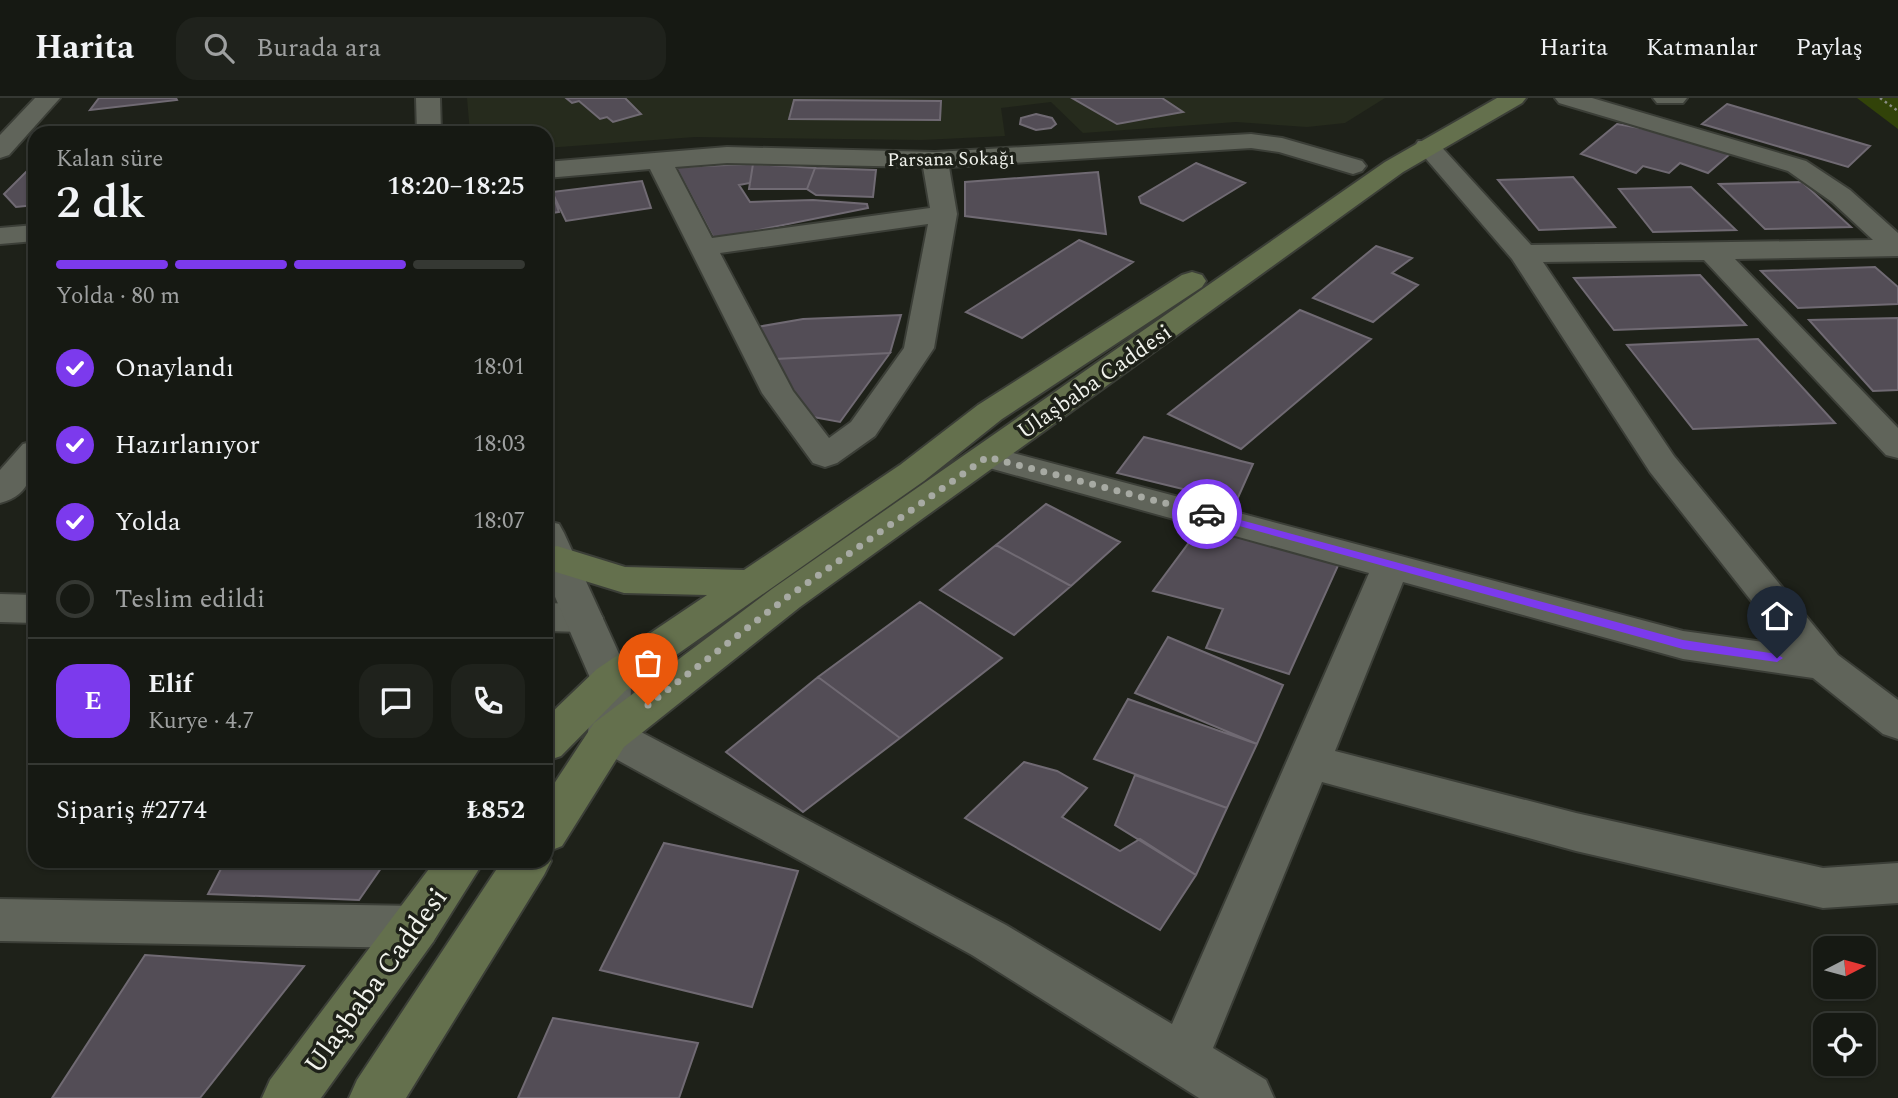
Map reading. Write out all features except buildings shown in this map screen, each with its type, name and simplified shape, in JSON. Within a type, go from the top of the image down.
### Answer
[{"type":"main road","name":"Ulaşbaba Caddesi","points":[[553,737],[611,680],[912,473],[990,412],[1204,273],[1353,166],[1460,98]]},
{"type":"main road","name":"Ulaşbaba Caddesi","points":[[553,822],[610,735],[786,598],[1427,146],[1514,98]]},
{"type":"main road","points":[[553,547],[624,580],[752,583]]},
{"type":"main road","name":"Ulaşbaba Caddesi","points":[[289,1098],[416,927],[456,868]]},
{"type":"main road","points":[[376,1098],[524,868]]},
{"type":"street","points":[[0,150],[48,98]]},
{"type":"street","points":[[428,98],[429,126]]},
{"type":"street","points":[[1567,98],[1797,166],[1841,196],[1898,248]]},
{"type":"street","points":[[1665,98],[1675,98]]},
{"type":"street","name":"Parsana Sokağı","points":[[553,169],[658,159],[776,155],[935,160],[1251,141],[1282,145],[1353,166]]},
{"type":"street","points":[[1427,146],[1523,254],[1662,464],[1824,664],[1898,723]]},
{"type":"street","points":[[658,159],[778,393],[825,456],[863,429],[919,348],[944,214],[935,160]]},
{"type":"street","points":[[705,247],[944,214]]},
{"type":"street","points":[[0,236],[28,233]]},
{"type":"street","points":[[1523,254],[1898,248]]},
{"type":"street","points":[[1712,251],[1898,448]]},
{"type":"street","points":[[987,457],[1392,564],[1683,645],[1824,664]]},
{"type":"street","points":[[0,492],[28,459]]},
{"type":"street","points":[[553,557],[564,618],[611,680],[610,735],[989,940],[1247,1098]]},
{"type":"street","points":[[1183,1059],[1392,564]]},
{"type":"street","points":[[0,608],[28,609]]},
{"type":"street","points":[[1308,761],[1576,832],[1823,888],[1858,888],[1898,883]]},
{"type":"street","points":[[0,920],[416,927]]},
{"type":"path","points":[[1880,98],[1898,111]]},
{"type":"shaded area","points":[[467,98],[1385,98],[1345,123],[1307,127],[1236,122],[1083,133],[1051,102],[1001,108],[1005,136],[922,140],[695,137],[553,147],[553,126],[469,126]]},
{"type":"green space","points":[[1857,98],[1898,98],[1898,129]]},
{"type":"way so far","points":[[648,705],[786,598],[987,457],[1207,514]]},
{"type":"route","points":[[1207,514],[1683,645],[1777,658]]}]
